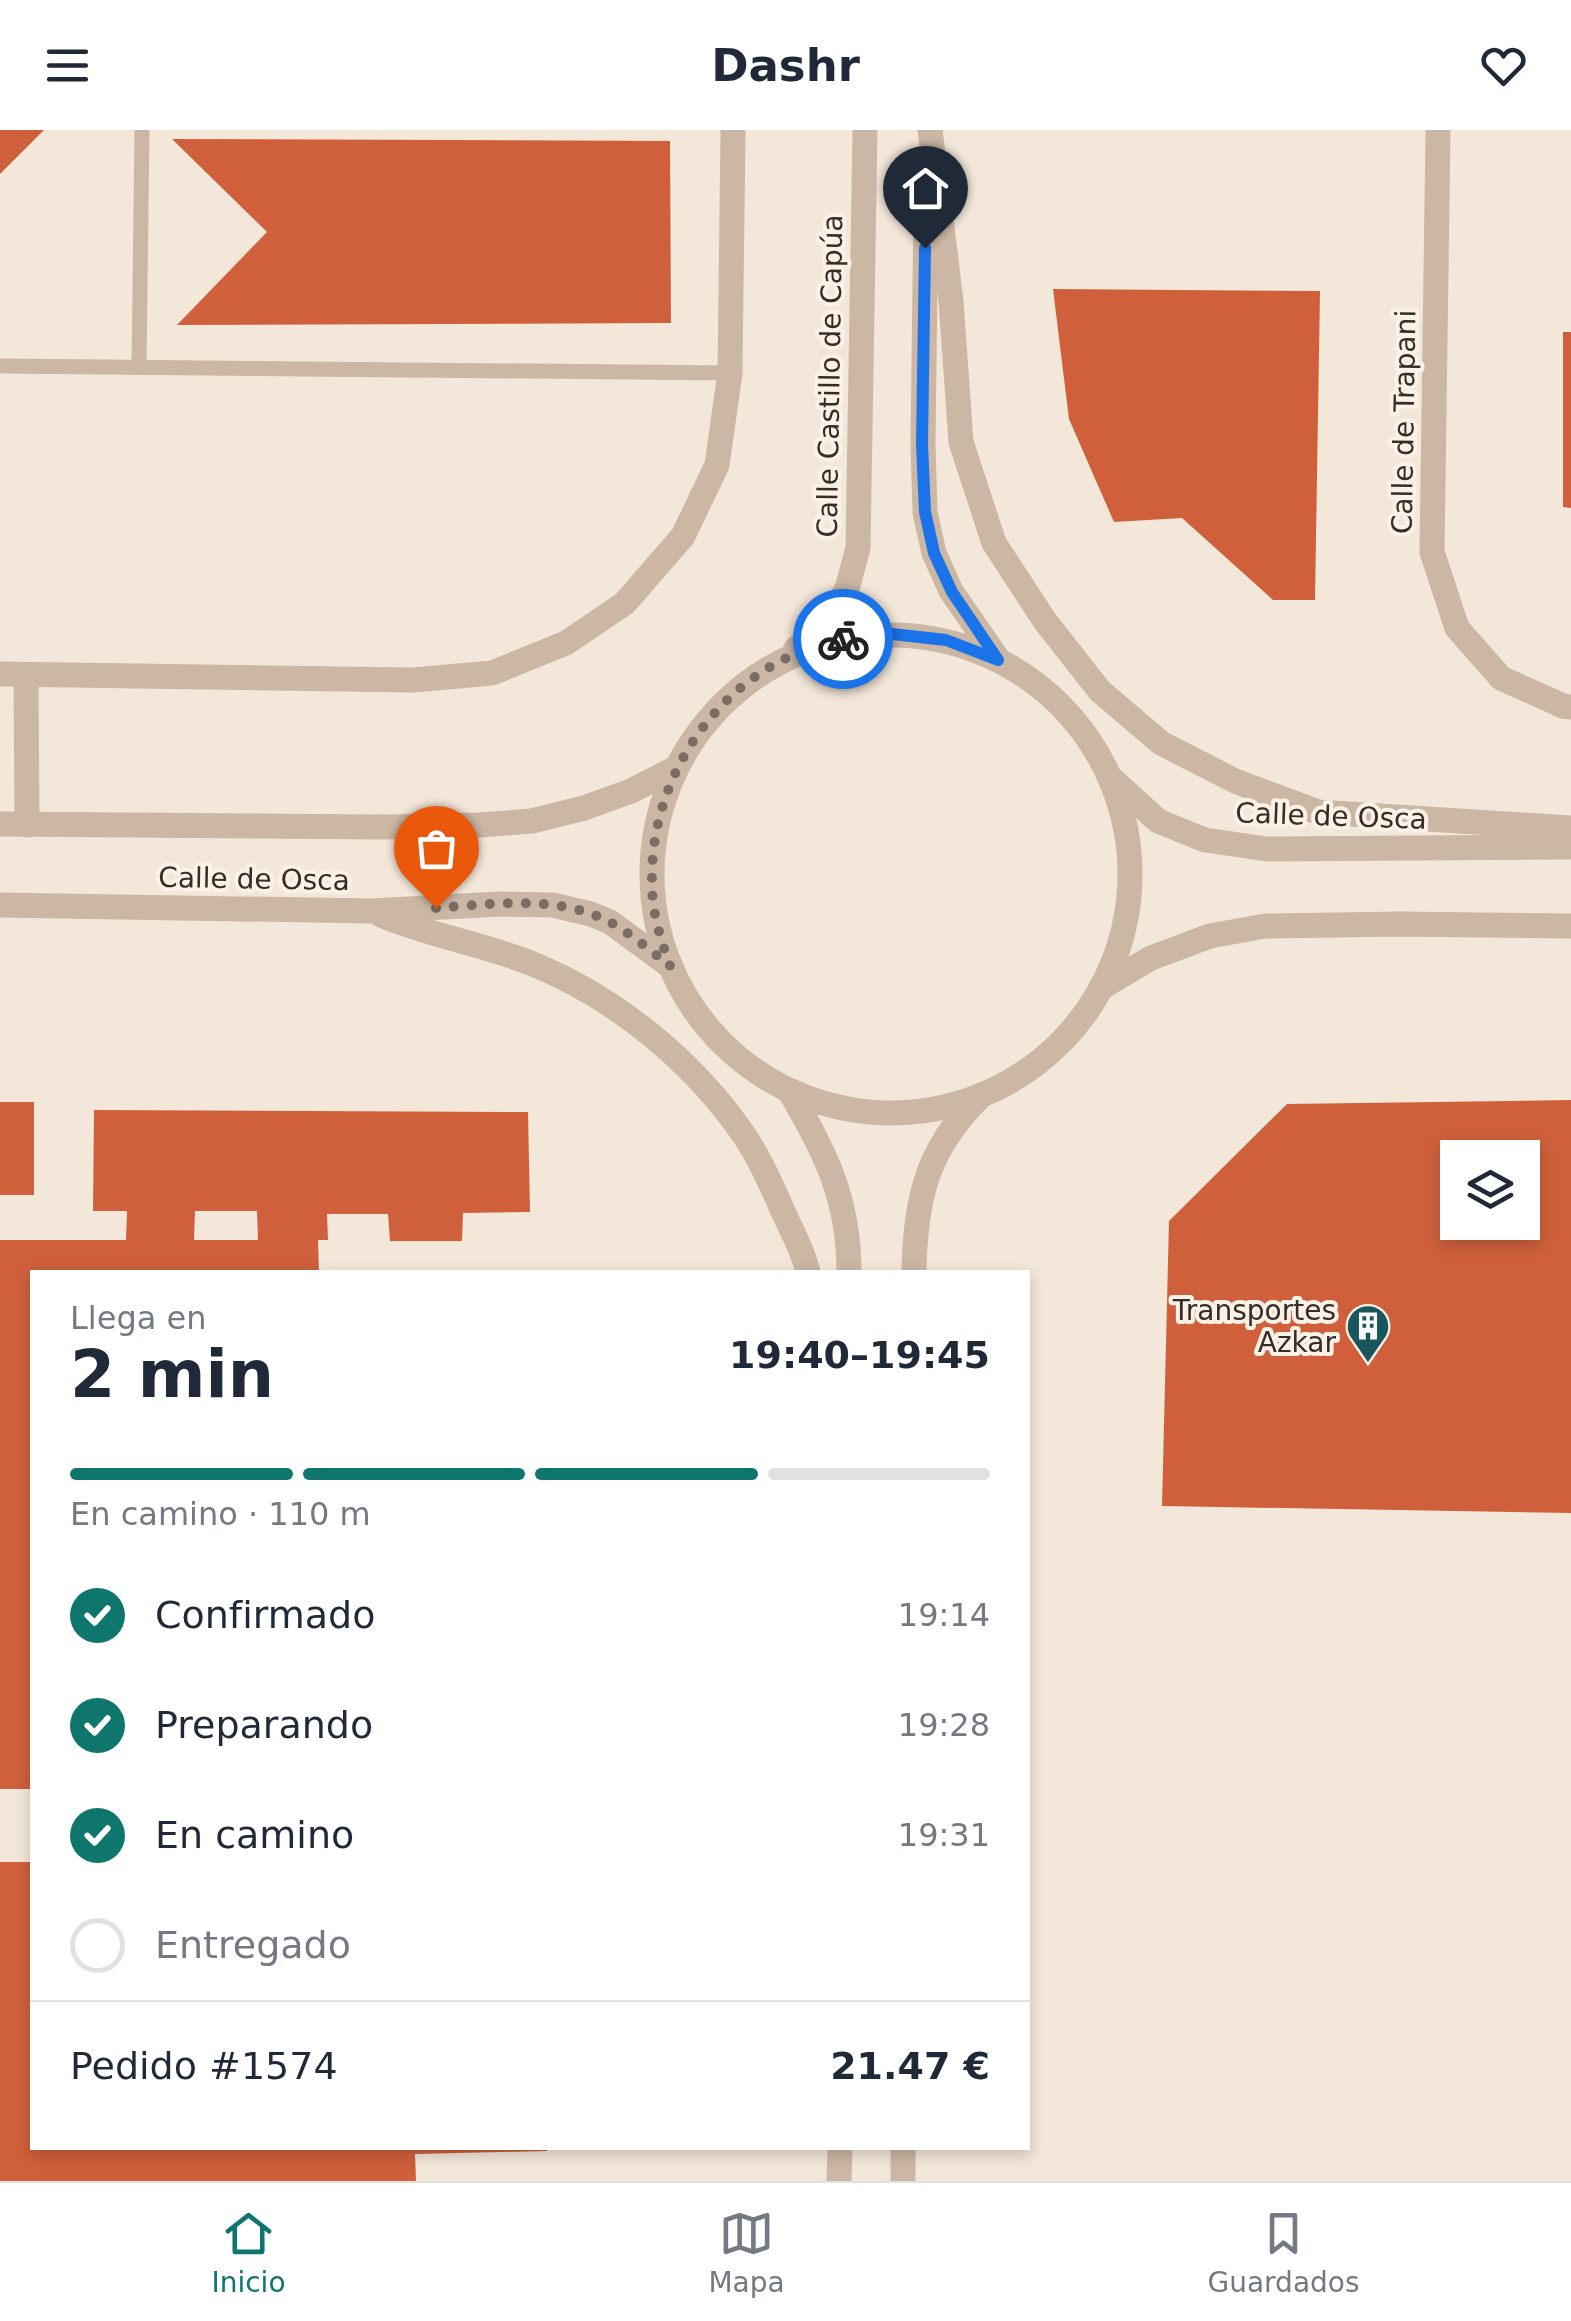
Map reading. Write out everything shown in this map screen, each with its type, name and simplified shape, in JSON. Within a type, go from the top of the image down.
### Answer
[{"type":"street","points":[[27,825],[13,674],[413,680],[492,674],[566,643],[625,604],[683,536],[717,466],[730,374],[733,130]]},
{"type":"street","name":"Calle Castillo de Capúa","points":[[786,658],[828,620],[847,589],[858,548],[865,130]]},
{"type":"street","points":[[928,130],[922,444],[925,512],[934,553],[952,592],[998,660]]},
{"type":"street","points":[[928,130],[950,301],[961,442],[994,543],[1044,621],[1100,691],[1161,743],[1235,781],[1318,812],[1571,828]]},
{"type":"street","name":"Calle de Trapani","points":[[1438,130],[1432,552],[1456,628],[1501,678],[1571,706]]},
{"type":"street","points":[[892,634],[946,640],[998,660],[1044,690],[1082,730],[1110,778],[1126,829],[1131,882],[1124,936],[1104,986],[1072,1034],[1028,1072],[978,1099],[915,1114],[851,1112],[790,1092],[740,1061],[699,1018],[670,966],[657,927],[652,860],[661,806],[676,768],[704,724],[741,686],[786,658],[838,640],[892,634]]},
{"type":"street","name":"Calle de Osca","points":[[0,824],[383,827],[532,821],[631,791],[676,768]]},
{"type":"street","name":"Calle de Osca","points":[[1110,778],[1158,821],[1205,840],[1266,849],[1571,848]]},
{"type":"street","name":"Calle de Osca","points":[[0,905],[372,911],[552,905],[610,922],[670,966]]},
{"type":"street","points":[[372,911],[406,926],[482,945],[536,965],[619,1010],[699,1078],[744,1136],[776,1194],[808,1270]]},
{"type":"street","points":[[1104,986],[1151,958],[1210,936],[1265,926],[1571,926]]},
{"type":"street","points":[[790,1092],[818,1140],[835,1181],[845,1216],[849,1270]]},
{"type":"street","points":[[914,1270],[919,1206],[930,1172],[947,1134],[978,1099]]},
{"type":"street","points":[[840,2150],[840,2181]]},
{"type":"street","points":[[903,2181],[904,2150]]},
{"type":"lane","points":[[138,367],[142,130]]},
{"type":"lane","points":[[0,366],[730,374]]},
{"type":"building","points":[[0,130],[44,130],[0,174]]},
{"type":"building","points":[[172,139],[670,141],[671,323],[177,325],[267,232]]},
{"type":"building","points":[[1053,289],[1320,291],[1315,600],[1273,600],[1182,518],[1114,522],[1069,419]]},
{"type":"building","points":[[1563,332],[1571,332],[1571,508],[1563,507]]},
{"type":"building","name":"Transportes Azkar","points":[[1571,1100],[1571,1513],[1162,1506],[1169,1221],[1287,1104]]},
{"type":"building","points":[[0,1102],[34,1102],[34,1195],[0,1195]]},
{"type":"building","points":[[94,1110],[528,1112],[530,1212],[463,1213],[462,1241],[390,1241],[388,1214],[327,1214],[328,1240],[318,1240],[319,1270],[30,1270],[30,1789],[0,1789],[0,1240],[126,1240],[127,1211],[93,1211]],"holes":[[[195,1211],[257,1211],[258,1240],[194,1240]]]},
{"type":"building","points":[[0,1862],[30,1862],[30,2150],[547,2150],[415,2154],[416,2181],[0,2181]]},
{"type":"way so far","points":[[436,908],[500,904],[572,908],[610,922],[670,966],[657,927],[652,887],[653,846],[661,806],[676,768],[704,724],[741,686],[786,658],[843,639]]},
{"type":"place","name":"Transportes Azkar","points":[[1368,1364]]},
{"type":"route","points":[[843,639],[892,634],[946,640],[998,660],[952,592],[934,553],[925,512],[925,248]]}]
